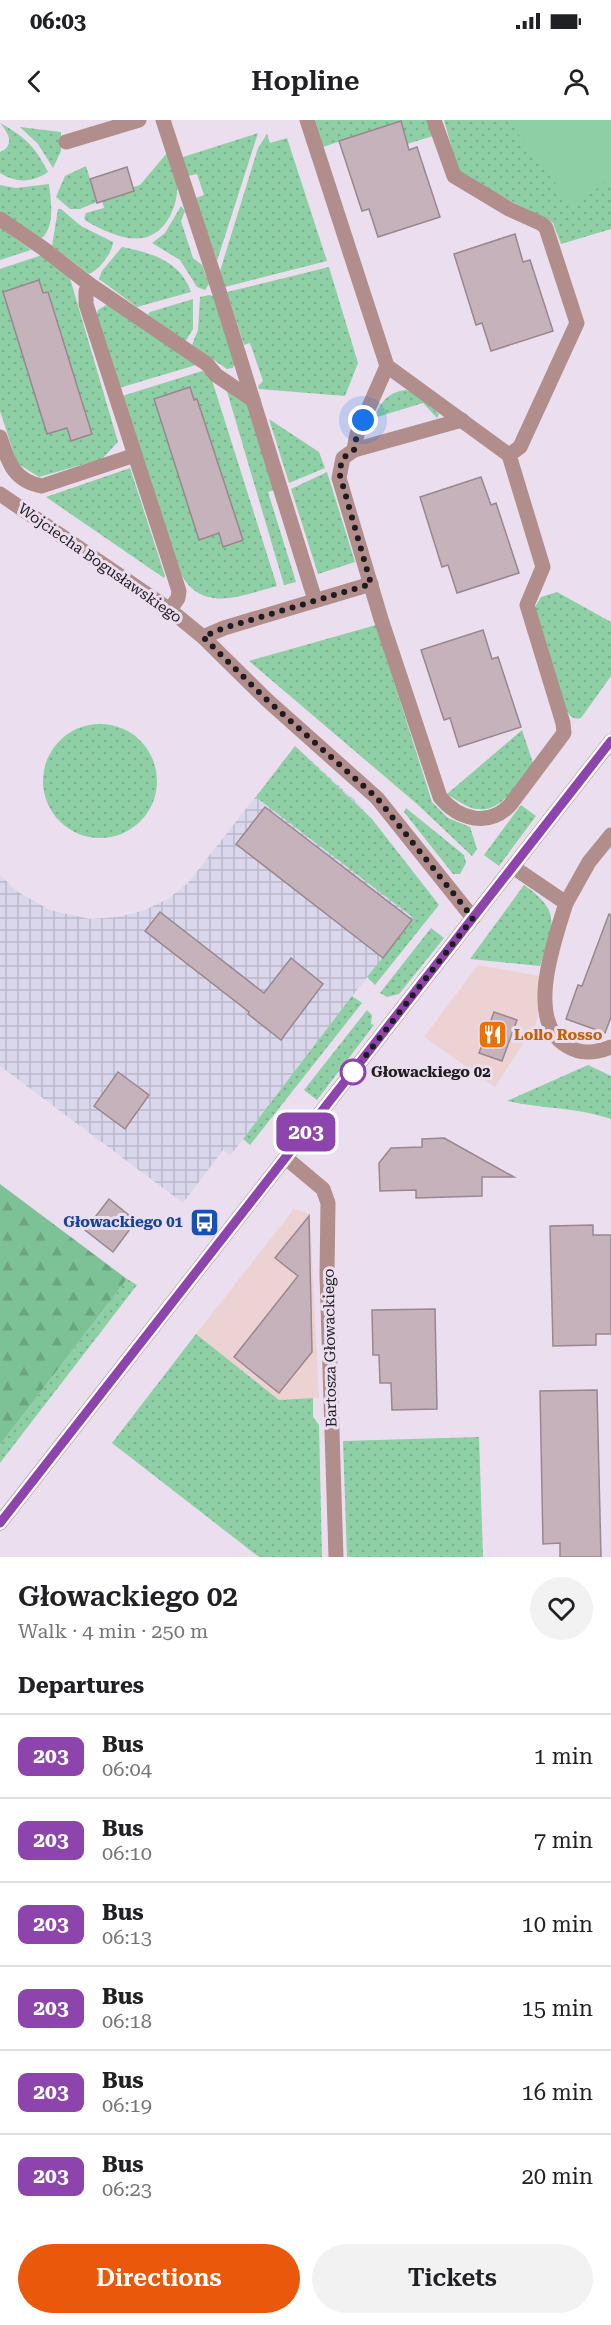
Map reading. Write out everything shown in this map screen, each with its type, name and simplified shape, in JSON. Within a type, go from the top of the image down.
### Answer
[{"type":"street","points":[[66,142],[139,120]]},
{"type":"street","points":[[163,120],[315,600]]},
{"type":"street","points":[[307,120],[387,366],[462,420],[509,455],[543,567],[527,605],[528,613],[563,723],[564,733],[513,802],[502,812],[489,817],[468,818],[452,811],[440,798],[339,478],[343,458],[354,450],[462,420]]},
{"type":"street","points":[[434,120],[454,177],[546,228],[578,323],[520,447],[509,455]]},
{"type":"street","points":[[0,219],[207,364],[216,375],[253,400]]},
{"type":"street","points":[[90,284],[86,291],[86,304],[178,591],[178,598],[170,610]]},
{"type":"street","points":[[354,450],[357,434],[387,366]]},
{"type":"street","points":[[0,437],[9,465],[34,485],[42,486],[135,455]]},
{"type":"street","points":[[4,496],[24,479]]},
{"type":"street","name":"Wojciecha Bogusławskiego","points":[[4,496],[170,610],[203,637],[267,700],[377,798],[473,918]]},
{"type":"street","points":[[203,637],[224,628],[371,584]]},
{"type":"street","points":[[0,1523],[611,741]]},
{"type":"street","points":[[611,835],[589,862],[566,903],[548,960],[547,1018],[555,1036],[569,1048],[592,1053],[611,1047]]},
{"type":"street","points":[[513,867],[566,903]]},
{"type":"street","name":"Bartosza Głowackiego","points":[[286,1158],[323,1189],[328,1203],[327,1275],[336,1557]]},
{"type":"shaded area","points":[[295,746],[357,802],[432,896],[237,1147],[230,1155],[223,1150],[183,1203],[0,1066],[0,875],[18,892],[50,910],[90,919],[118,917],[145,910],[169,898],[188,883]]},
{"type":"shaded area","points":[[478,965],[540,976],[536,1024],[495,1087],[424,1037]]},
{"type":"shaded area","points":[[294,1209],[310,1214],[319,1398],[279,1400],[196,1334]]},
{"type":"green space","points":[[315,120],[428,120],[433,136],[407,144],[400,121],[323,147]]},
{"type":"green space","points":[[444,120],[611,120],[611,229],[561,244],[553,223],[459,174]]},
{"type":"green space","points":[[508,120],[611,120],[611,178],[573,207]]},
{"type":"green space","points":[[0,123],[28,143],[39,155],[48,172],[30,180],[12,179],[0,173],[0,152],[8,146],[9,139]]},
{"type":"green space","points":[[20,127],[61,132],[61,151],[53,168],[38,144]]},
{"type":"green space","points":[[258,133],[217,261],[196,198],[204,195],[197,174],[188,176],[183,157]]},
{"type":"green space","points":[[267,134],[270,143],[287,138],[327,261],[225,287],[220,271],[258,148]]},
{"type":"green space","points":[[167,153],[177,184],[176,200],[170,216],[153,235],[142,238],[120,236],[86,221],[84,218],[86,213],[104,208],[102,201],[134,191],[133,187],[140,185]]},
{"type":"green space","points":[[86,166],[97,202],[80,209],[70,209],[56,197],[65,176]]},
{"type":"green space","points":[[49,184],[50,222],[48,229],[39,240],[0,211],[0,185],[16,188]]},
{"type":"green space","points":[[181,206],[185,211],[181,221],[193,258],[202,265],[209,284],[205,290],[197,287],[180,260],[152,243],[165,233]]},
{"type":"green space","points":[[58,209],[81,226],[113,242],[111,251],[105,260],[89,274],[52,246]]},
{"type":"green space","points":[[0,227],[31,250],[0,260]]},
{"type":"green space","points":[[122,247],[164,260],[180,273],[191,292],[137,307],[99,279],[102,271]]},
{"type":"green space","points":[[42,255],[69,275],[118,442],[102,459],[39,477],[17,463],[0,411],[0,269]]},
{"type":"green space","points":[[329,267],[358,363],[345,396],[259,389],[258,386],[263,381],[250,343],[244,345],[227,292]]},
{"type":"green space","points":[[213,296],[235,363],[233,368],[227,369],[192,345],[198,330],[200,297]]},
{"type":"green space","points":[[193,299],[193,329],[185,342],[148,315],[150,312]]},
{"type":"green space","points":[[106,305],[113,307],[196,365],[119,388],[96,318],[98,310]]},
{"type":"green space","points":[[202,371],[211,377],[277,586],[237,597],[212,598],[200,594],[181,574],[122,396]]},
{"type":"green space","points":[[226,388],[246,403],[274,490],[268,492],[296,582],[284,585]]},
{"type":"green space","points":[[406,390],[415,393],[439,414],[437,418],[423,403],[374,418],[386,399],[394,393]]},
{"type":"green space","points":[[269,419],[319,452],[325,468],[289,483]]},
{"type":"green space","points":[[130,468],[165,576],[164,578],[46,497]]},
{"type":"green space","points":[[327,472],[355,562],[318,574],[291,489]]},
{"type":"green space","points":[[557,592],[611,622],[611,676],[581,718],[571,717],[565,708],[535,607],[541,597]]},
{"type":"green space","points":[[376,625],[432,802],[448,818],[470,827],[477,849],[472,856],[417,804],[249,661]]},
{"type":"green space","points":[[100,724],[122,728],[141,740],[153,759],[157,781],[153,803],[141,822],[122,834],[100,838],[78,834],[59,822],[47,803],[43,781],[47,759],[59,740],[78,728]]},
{"type":"green space","points":[[522,730],[533,763],[515,788],[500,803],[482,809],[472,808],[447,794]]},
{"type":"green space","points":[[295,746],[372,819],[439,905],[375,985],[367,977],[414,918],[256,797]]},
{"type":"green space","points":[[521,805],[536,816],[499,866],[484,855]]},
{"type":"green space","points":[[406,808],[464,855],[466,863],[460,874],[453,874],[404,812]]},
{"type":"green space","points":[[524,885],[545,904],[552,921],[540,966],[470,959]]},
{"type":"green space","points":[[431,928],[444,938],[399,994],[387,997],[380,993]]},
{"type":"green space","points":[[352,996],[362,1003],[250,1145],[243,1139]]},
{"type":"green space","points":[[367,1010],[372,1015],[371,1024],[374,1025],[317,1100],[304,1090]]},
{"type":"green space","points":[[588,1065],[611,1076],[611,1119],[585,1112],[507,1101]]},
{"type":"green space","points":[[0,1184],[127,1279],[0,1445]]},
{"type":"green space","points":[[127,1279],[137,1285],[0,1463],[0,1445]]},
{"type":"green space","points":[[196,1334],[279,1400],[313,1398],[313,1417],[319,1425],[322,1557],[259,1557],[112,1443]]},
{"type":"green space","points":[[479,1437],[483,1557],[347,1557],[343,1441]]},
{"type":"building","points":[[401,121],[409,150],[417,147],[440,217],[378,237],[369,209],[362,211],[339,141]]},
{"type":"building","points":[[127,167],[134,191],[97,203],[90,179]]},
{"type":"building","points":[[515,234],[523,262],[530,260],[553,331],[491,351],[482,323],[476,325],[454,254]]},
{"type":"building","points":[[39,280],[43,293],[48,292],[92,434],[71,441],[67,428],[47,434],[3,292]]},
{"type":"building","points":[[190,387],[194,400],[197,399],[243,540],[223,547],[219,533],[199,540],[154,399]]},
{"type":"building","points":[[481,477],[491,505],[496,503],[519,573],[457,593],[448,565],[442,567],[420,497]]},
{"type":"building","points":[[483,630],[492,659],[498,657],[521,727],[459,747],[450,718],[444,720],[421,650]]},
{"type":"building","points":[[265,807],[412,920],[383,958],[236,844]]},
{"type":"building","points":[[160,912],[264,993],[291,958],[323,984],[281,1040],[248,1014],[249,1012],[145,931]]},
{"type":"building","points":[[609,914],[611,915],[611,1017],[605,1033],[566,1019],[578,985],[582,986]]},
{"type":"building","points":[[494,1012],[517,1020],[502,1061],[479,1053]]},
{"type":"building","points":[[118,1072],[149,1095],[125,1129],[94,1106]]},
{"type":"building","points":[[444,1138],[514,1177],[482,1177],[482,1196],[416,1198],[416,1190],[380,1191],[379,1163],[391,1148],[422,1147],[422,1139]]},
{"type":"building","points":[[109,1199],[136,1221],[113,1252],[85,1230]]},
{"type":"building","points":[[309,1216],[312,1352],[279,1393],[234,1357],[298,1276],[275,1258]]},
{"type":"building","points":[[593,1225],[593,1235],[611,1235],[611,1334],[596,1334],[596,1345],[553,1346],[550,1226]]},
{"type":"building","points":[[435,1309],[437,1409],[392,1410],[391,1383],[380,1383],[379,1355],[373,1355],[372,1310]]},
{"type":"building","points":[[597,1390],[601,1557],[560,1557],[560,1543],[543,1544],[540,1391]]},
{"type":"bus line","name":"203","points":[[0,1523],[611,741]]},
{"type":"place","name":"Lollo Rosso","points":[[493,1035]]},
{"type":"place","name":"Głowackiego 02","points":[[353,1072]]},
{"type":"place","name":"Głowackiego 01","points":[[204,1222]]},
{"type":"route","points":[[353,1072],[473,918],[377,798],[267,700],[203,637],[224,628],[371,584],[339,478],[343,458],[354,450],[363,420]]}]
